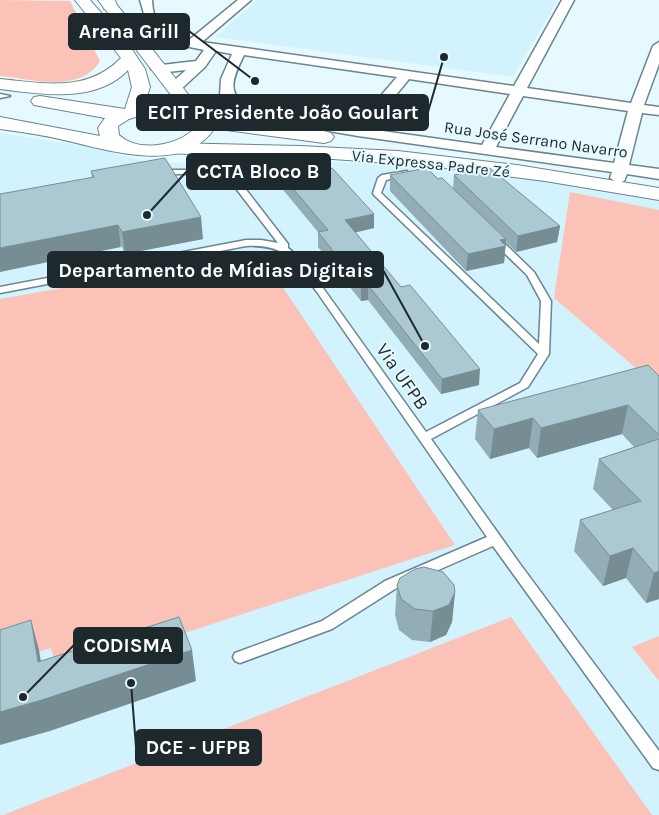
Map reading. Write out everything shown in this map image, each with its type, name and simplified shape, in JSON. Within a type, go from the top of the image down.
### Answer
[{"type":"main road","points":[[82,0],[129,59],[140,77],[141,86],[128,113],[111,122],[107,128],[107,135],[112,141],[122,147]]},
{"type":"main road","points":[[107,2],[158,69],[200,118],[205,129],[199,137],[170,149]]},
{"type":"main road","points":[[2,93],[91,86],[117,74],[129,59]]},
{"type":"main road","name":"Via Expressa Padre Zé","points":[[2,93],[128,113],[167,108],[200,118],[620,173],[659,186]]},
{"type":"main road","name":"Via Expressa Padre Zé","points":[[0,123],[40,129],[122,147],[153,150],[293,151],[430,160],[542,174],[659,194]]},
{"type":"street","points":[[146,0],[146,7],[164,38],[192,44],[517,92],[659,111]]},
{"type":"street","points":[[192,44],[245,0]]},
{"type":"street","points":[[488,149],[568,0]]},
{"type":"street","points":[[620,173],[636,108],[659,46]]},
{"type":"street","points":[[174,88],[200,64],[213,47]]},
{"type":"street","name":"Rua José Serrano Navarro","points":[[240,50],[224,82],[228,96],[238,108],[261,116],[358,132],[488,149],[620,173],[659,174]]},
{"type":"street","points":[[158,69],[200,64]]},
{"type":"street","points":[[358,132],[406,75]]},
{"type":"lane","name":"Via UFPB","points":[[149,172],[203,172],[234,180],[320,290],[496,539],[659,763]]},
{"type":"lane","points":[[414,174],[404,173],[382,178],[377,193],[544,354]]},
{"type":"lane","points":[[425,438],[524,385],[544,354],[546,301],[531,274],[491,235]]},
{"type":"lane","points":[[0,290],[246,243],[262,241],[286,248]]},
{"type":"lane","points":[[240,657],[326,625],[390,585],[496,539]]},
{"type":"shaded area","points":[[0,0],[70,1],[100,61],[91,71],[80,78],[68,81],[40,81],[0,76]]},
{"type":"shaded area","points":[[257,0],[558,0],[513,77],[215,37]]},
{"type":"shaded area","points":[[0,133],[85,146],[156,164],[244,160],[400,164],[532,179],[659,201],[659,815],[0,815]]},
{"type":"shaded area","points":[[570,192],[659,210],[659,388],[554,298]]},
{"type":"shaded area","points":[[260,253],[455,545],[58,674],[51,648],[0,664],[0,299]]},
{"type":"shaded area","points":[[511,617],[652,815],[3,815]]},
{"type":"shaded area","points":[[659,636],[659,681],[632,647]]},
{"type":"building","points":[[165,158],[201,217],[122,232],[118,225],[0,248],[0,194],[94,177],[91,171]]},
{"type":"building","points":[[332,168],[374,214],[345,220],[401,287],[410,285],[480,369],[442,379],[368,285],[361,286],[318,232],[328,230],[284,178]]},
{"type":"building","points":[[427,168],[438,179],[442,178],[506,239],[500,240],[506,246],[468,254],[390,175]]},
{"type":"building","points":[[490,168],[560,226],[518,236],[454,175]]},
{"type":"building","points":[[648,365],[659,376],[659,435],[628,405],[541,428],[533,418],[494,429],[478,410]]},
{"type":"building","points":[[659,439],[659,571],[654,573],[633,548],[610,556],[580,520],[641,501],[599,459]]},
{"type":"building","points":[[424,567],[443,572],[454,585],[455,592],[449,605],[433,611],[415,609],[401,599],[397,585],[400,578],[415,569]]},
{"type":"building","points":[[179,617],[192,650],[0,712],[0,630],[31,620],[38,662]]},
{"type":"place","name":"ECIT Presidente João Goulart","points":[[444,57]]},
{"type":"place","name":"Arena Grill","points":[[255,81]]},
{"type":"place","name":"CCTA Bloco B","points":[[147,215]]},
{"type":"place","name":"Departamento de Mídias Digitais","points":[[425,346]]},
{"type":"place","name":"DCE - UFPB","points":[[131,683]]},
{"type":"place","name":"CODISMA","points":[[23,697]]}]
